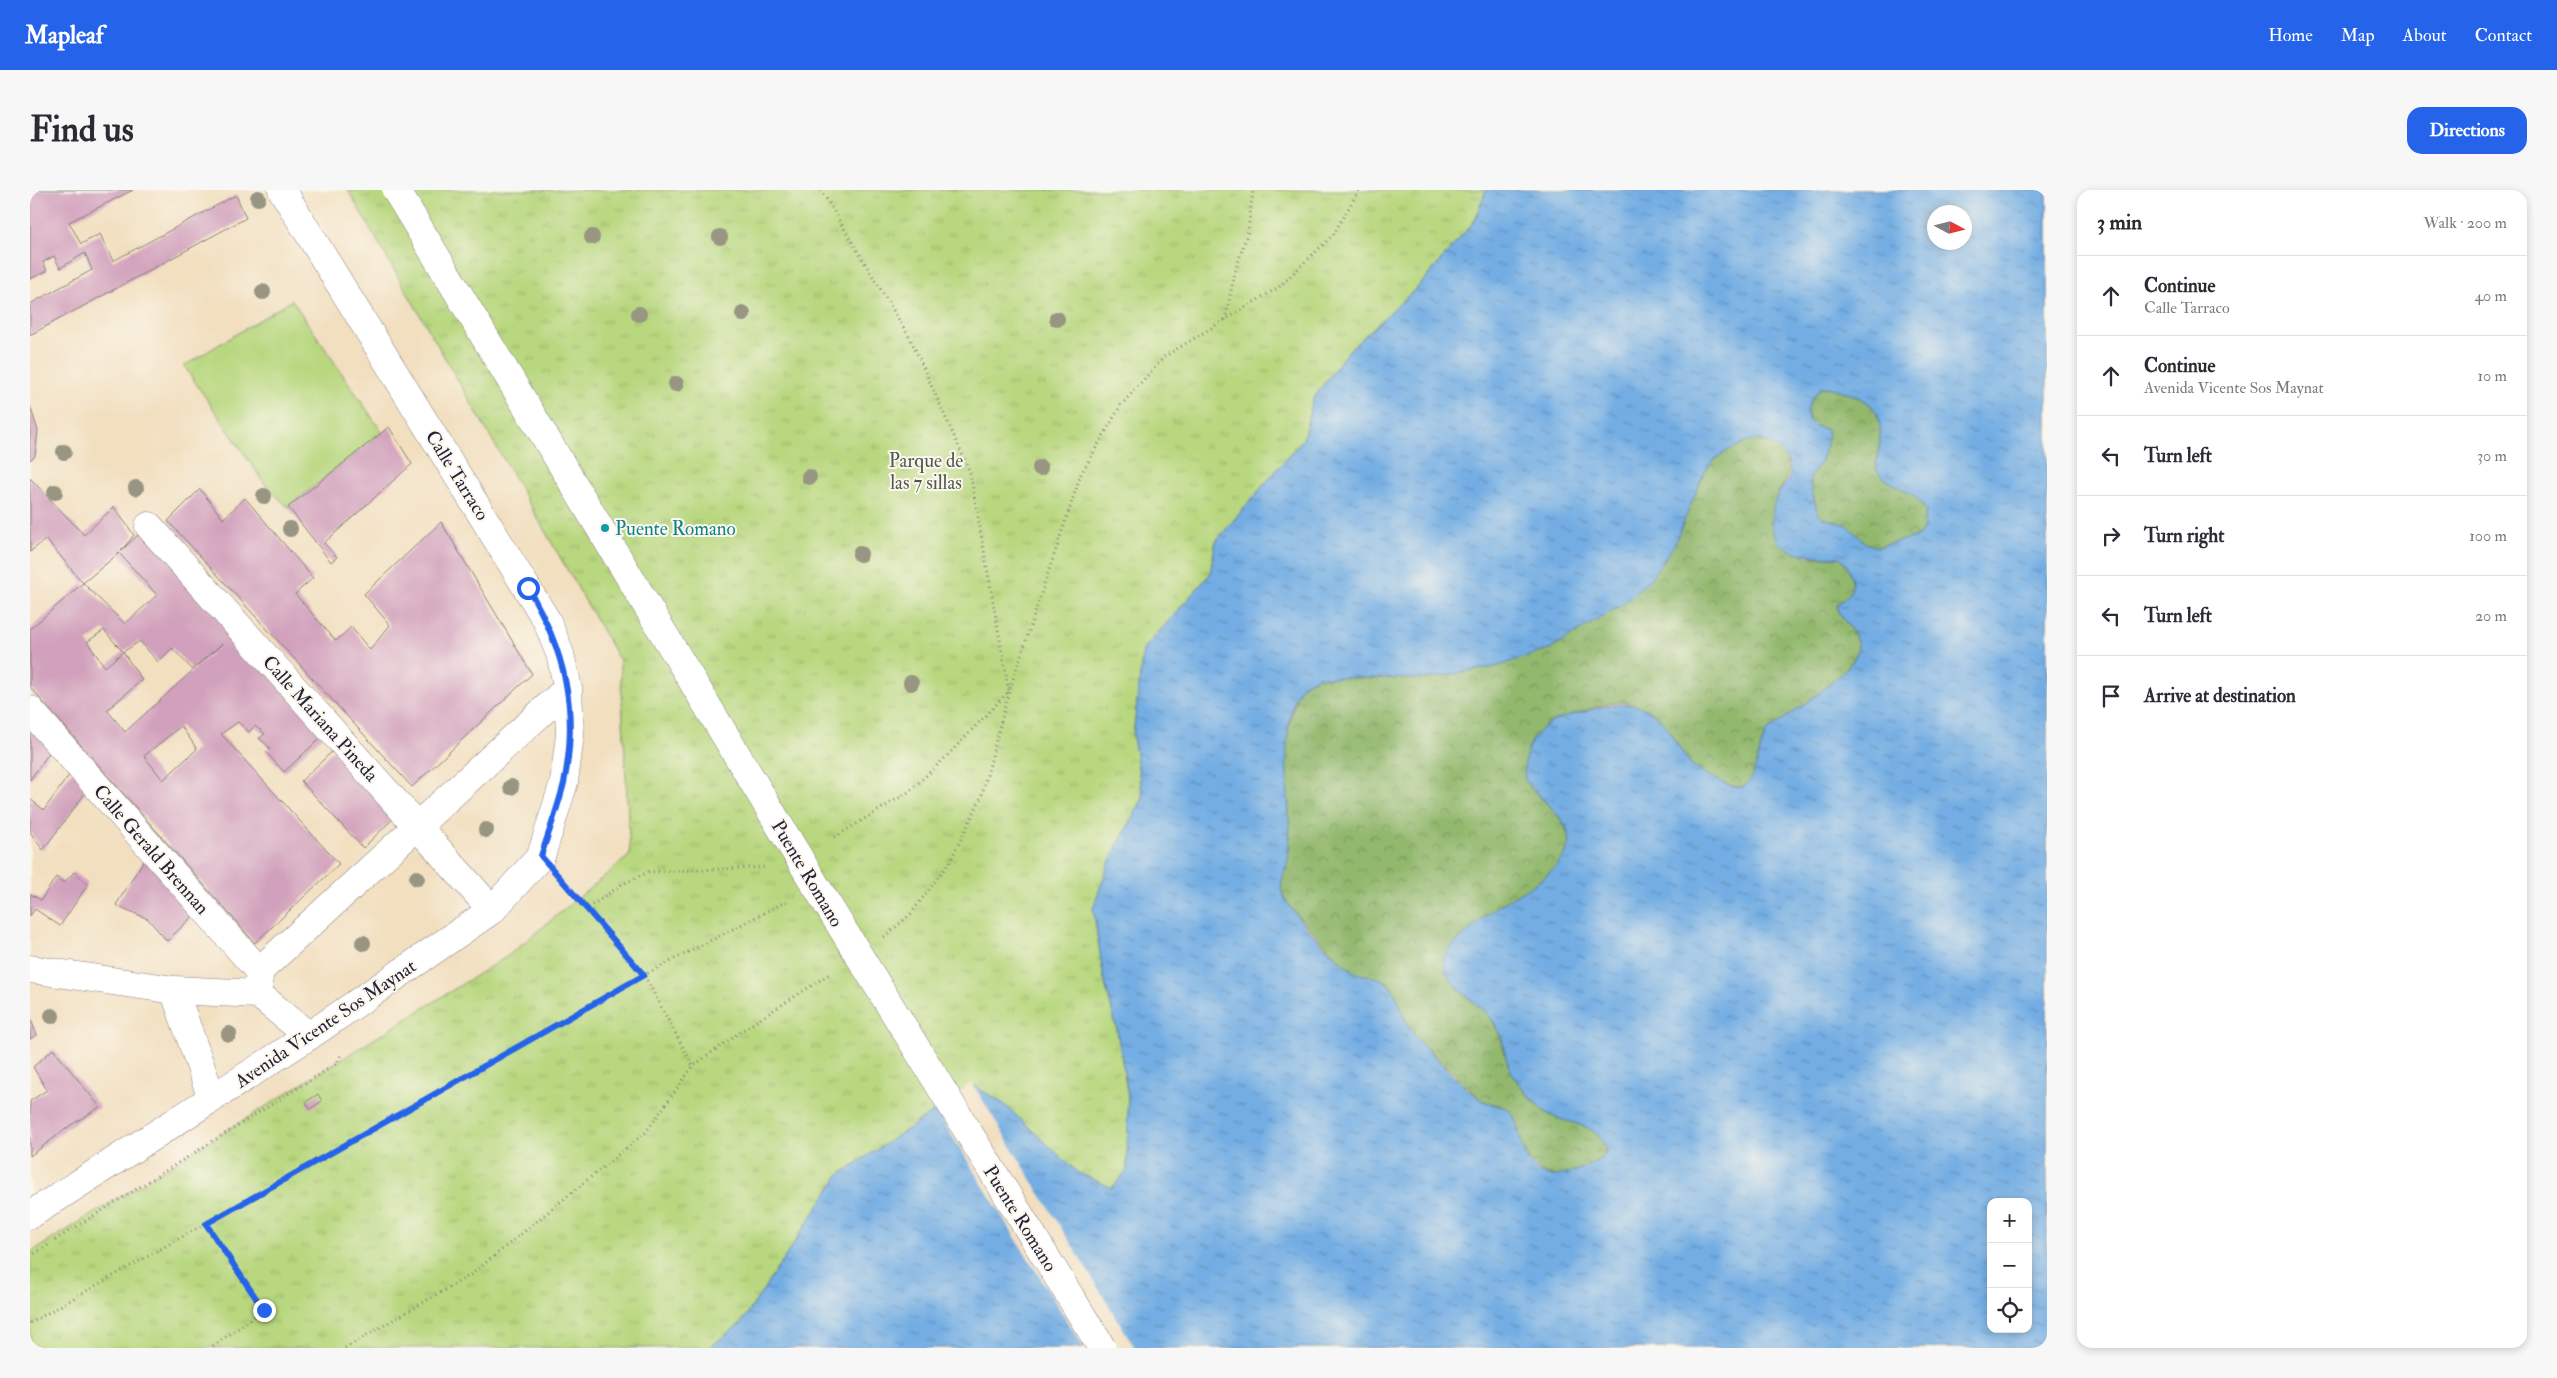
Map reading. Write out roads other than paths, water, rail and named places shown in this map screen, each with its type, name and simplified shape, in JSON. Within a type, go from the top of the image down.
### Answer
[{"type":"street","name":"Calle Tarraco","points":[[282,190],[547,621],[560,654],[568,688],[570,735],[564,782]]},
{"type":"street","name":"Puente Romano","points":[[396,190],[821,894],[1102,1348]]},
{"type":"street","name":"Calle Mariana Pineda","points":[[150,526],[492,910]]},
{"type":"street","points":[[30,969],[174,990],[259,983],[416,825],[568,688]]},
{"type":"street","name":"Calle Gerald Brennan","points":[[30,710],[259,983],[309,1036]]},
{"type":"street","name":"Avenida Vicente Sos Maynat","points":[[30,1216],[309,1036],[492,910],[541,856],[564,782]]},
{"type":"street","points":[[174,990],[212,1099]]},
{"type":"water","points":[[1486,190],[2047,190],[2047,1348],[709,1348],[742,1322],[839,1175],[973,1085],[1004,1104],[1077,1172],[1112,1188],[1127,1170],[1128,1097],[1117,1030],[1104,979],[1093,908],[1110,860],[1143,798],[1133,736],[1143,650],[1210,574],[1216,541],[1303,439],[1313,399],[1348,351],[1421,284],[1475,220]],"holes":[[[1827,387],[1860,398],[1870,405],[1876,413],[1880,435],[1876,469],[1888,481],[1908,492],[1921,503],[1926,511],[1923,530],[1918,536],[1877,547],[1865,543],[1847,525],[1823,518],[1818,513],[1810,485],[1810,477],[1820,464],[1828,437],[1827,429],[1811,423],[1807,413],[1811,400],[1821,388]],[[1762,440],[1783,454],[1790,471],[1786,483],[1775,500],[1772,518],[1773,531],[1778,541],[1786,548],[1797,552],[1839,557],[1846,564],[1852,579],[1851,590],[1848,596],[1837,605],[1841,616],[1855,635],[1858,646],[1855,656],[1847,667],[1820,692],[1767,731],[1751,779],[1742,787],[1728,785],[1694,767],[1658,717],[1640,707],[1619,704],[1598,708],[1549,723],[1539,731],[1530,744],[1524,765],[1524,773],[1525,780],[1558,815],[1567,830],[1569,838],[1567,849],[1562,860],[1553,870],[1484,917],[1455,943],[1444,958],[1446,973],[1460,990],[1484,1011],[1498,1029],[1510,1070],[1517,1082],[1548,1114],[1591,1130],[1598,1135],[1605,1147],[1605,1154],[1596,1162],[1570,1173],[1549,1176],[1539,1172],[1531,1165],[1522,1146],[1514,1117],[1510,1111],[1485,1102],[1458,1080],[1419,1041],[1409,1026],[1391,987],[1383,980],[1357,973],[1345,965],[1304,924],[1283,895],[1281,886],[1288,860],[1289,838],[1287,741],[1293,703],[1303,685],[1319,677],[1425,679],[1499,666],[1552,648],[1626,602],[1652,577],[1674,545],[1705,471],[1723,453],[1748,441]]]},
{"type":"place","name":"Puente Romano","points":[[605,528]]},
{"type":"park label","name":"Parque de las 7 sillas","points":[[926,471]]}]
